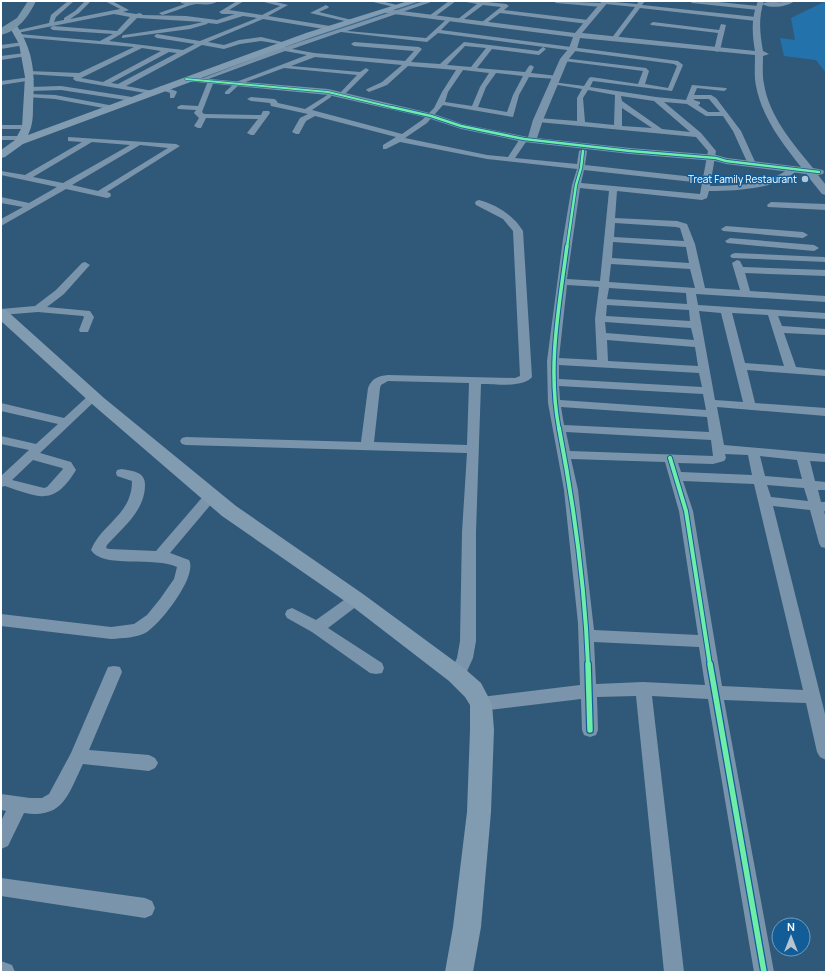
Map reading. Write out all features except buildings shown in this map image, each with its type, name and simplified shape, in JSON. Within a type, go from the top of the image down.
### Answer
[{"type":"main road","points":[[21,140],[27,127],[30,76],[18,34],[32,1]]},
{"type":"main road","points":[[1,155],[21,140],[186,79],[199,78],[275,47],[285,46],[334,30],[353,21],[397,9],[416,1]]},
{"type":"main road","points":[[1,32],[18,34]]},
{"type":"main road","points":[[1,313],[93,397],[229,511],[356,599],[457,675],[473,690],[481,704],[482,730],[479,812],[467,927],[459,972]]},
{"type":"street","points":[[53,24],[51,22],[53,16],[71,1]]},
{"type":"street","points":[[88,1],[77,12],[66,19],[71,21],[103,22]]},
{"type":"street","points":[[1,47],[18,34],[39,27],[126,10],[108,1]]},
{"type":"street","points":[[176,1],[208,3],[215,1]]},
{"type":"street","points":[[120,86],[201,43],[227,31],[248,24],[285,5],[263,1]]},
{"type":"street","points":[[372,1],[431,17],[577,35],[762,54]]},
{"type":"street","points":[[334,30],[397,9],[431,1]]},
{"type":"street","points":[[431,17],[453,1]]},
{"type":"street","points":[[464,1],[506,6]]},
{"type":"street","points":[[484,24],[511,1]]},
{"type":"street","points":[[556,1],[640,3],[686,11],[756,19]]},
{"type":"street","points":[[686,11],[692,1],[781,5],[792,1]]},
{"type":"street","points":[[576,9],[582,2]]},
{"type":"street","points":[[119,35],[125,24],[135,16],[168,12],[192,3]]},
{"type":"street","points":[[460,20],[482,3]]},
{"type":"street","points":[[510,160],[526,141],[538,120],[564,59],[573,48],[577,35],[605,3]]},
{"type":"street","points":[[614,39],[640,3]]},
{"type":"street","points":[[762,54],[755,38],[756,19],[763,3]]},
{"type":"street","points":[[763,3],[760,87],[773,120],[787,140],[814,171],[826,181]]},
{"type":"street","points":[[102,42],[119,35],[182,28],[206,23],[225,11],[240,4]]},
{"type":"street","points":[[326,7],[313,13],[353,21]]},
{"type":"street","points":[[266,9],[274,10]]},
{"type":"street","points":[[225,11],[334,30],[427,40]]},
{"type":"street","points":[[498,12],[588,22]]},
{"type":"street","points":[[116,13],[206,23],[227,31],[261,39],[314,55]]},
{"type":"street","points":[[125,24],[221,22],[242,14]]},
{"type":"street","points":[[566,20],[571,14]]},
{"type":"street","points":[[633,14],[640,14]]},
{"type":"street","points":[[717,50],[726,15]]},
{"type":"street","points":[[662,25],[667,17]]},
{"type":"street","points":[[369,90],[378,88],[392,78],[427,40],[449,19]]},
{"type":"street","points":[[201,30],[206,23]]},
{"type":"street","points":[[716,23],[723,23]]},
{"type":"street","points":[[653,24],[721,32]]},
{"type":"street","points":[[39,27],[201,43],[224,47],[239,42],[261,39]]},
{"type":"street","points":[[138,27],[182,28]]},
{"type":"street","points":[[64,39],[76,31]]},
{"type":"street","points":[[437,31],[676,62],[680,65],[670,90],[641,86],[597,72],[564,59]]},
{"type":"street","points":[[18,34],[142,46],[184,52]]},
{"type":"street","points":[[157,36],[181,42],[195,34]]},
{"type":"street","points":[[346,51],[368,34]]},
{"type":"street","points":[[442,66],[472,36]]},
{"type":"street","points":[[464,44],[539,53],[547,45]]},
{"type":"street","points":[[142,46],[80,75],[76,79],[104,84],[174,92],[172,97]]},
{"type":"street","points":[[210,79],[285,46]]},
{"type":"street","points":[[473,69],[490,47]]},
{"type":"street","points":[[104,84],[169,49]]},
{"type":"street","points":[[227,93],[238,83],[314,55],[346,51],[419,49]]},
{"type":"street","points":[[346,51],[376,60],[528,74],[587,88],[656,99],[690,100],[711,97],[737,131],[752,164]]},
{"type":"street","points":[[1,58],[25,55]]},
{"type":"street","points":[[641,86],[653,59]]},
{"type":"street","points":[[342,94],[376,60]]},
{"type":"street","points":[[442,103],[510,115],[516,95],[531,66]]},
{"type":"street","points":[[282,67],[362,74]]},
{"type":"street","points":[[386,147],[428,119],[438,110],[445,92],[461,68]]},
{"type":"street","points":[[597,72],[644,69],[646,72]]},
{"type":"street","points":[[474,109],[483,87],[494,71]]},
{"type":"street","points":[[581,124],[580,98],[582,92],[587,88],[597,72]]},
{"type":"street","points":[[1,82],[30,76],[80,75]]},
{"type":"street","points":[[199,78],[342,94],[428,119],[454,130],[583,151],[726,161],[814,171]]},
{"type":"street","points":[[198,126],[203,117],[201,112],[210,79]]},
{"type":"street","points":[[690,100],[694,86],[724,89]]},
{"type":"street","points":[[30,93],[62,88],[132,99]]},
{"type":"street","points":[[316,91],[329,96],[428,119]]},
{"type":"street","points":[[30,93],[109,108]]},
{"type":"street","points":[[618,94],[618,128]]},
{"type":"street","points":[[306,111],[329,96]]},
{"type":"street","points":[[251,99],[274,101],[274,104],[314,113],[400,137],[487,157],[510,160],[732,188],[777,179],[788,175],[794,169]]},
{"type":"street","points":[[576,185],[699,198],[704,196],[709,160],[712,151],[698,135],[656,99]]},
{"type":"street","points":[[690,100],[706,114],[725,114]]},
{"type":"street","points":[[618,102],[660,131]]},
{"type":"street","points":[[251,133],[274,104]]},
{"type":"street","points":[[181,107],[201,112],[264,118]]},
{"type":"street","points":[[296,132],[303,120],[314,113]]},
{"type":"street","points":[[538,120],[698,135]]},
{"type":"street","points":[[1,127],[27,127]]},
{"type":"street","points":[[1,138],[21,140]]},
{"type":"street","points":[[71,139],[176,146],[100,193]]},
{"type":"street","points":[[26,178],[91,140]]},
{"type":"street","points":[[526,141],[709,160]]},
{"type":"street","points":[[1,212],[5,222],[139,144]]},
{"type":"street","points":[[583,151],[581,168],[576,185],[553,361],[554,403],[571,490],[586,636],[590,730]]},
{"type":"street","points":[[814,171],[826,192]]},
{"type":"street","points":[[1,174],[110,196]]},
{"type":"street","points":[[603,365],[600,319],[605,285],[613,189]]},
{"type":"street","points":[[1,200],[32,206]]},
{"type":"street","points":[[367,446],[374,388],[376,383],[388,378],[515,381],[526,377],[518,231],[514,223],[507,217],[479,203]]},
{"type":"street","points":[[771,206],[826,207]]},
{"type":"street","points":[[564,455],[718,460],[720,458],[696,325],[694,308],[696,290],[694,266],[686,227],[682,225],[611,220]]},
{"type":"street","points":[[746,294],[725,225],[801,232],[825,262]]},
{"type":"street","points":[[609,239],[690,244]]},
{"type":"street","points":[[730,241],[814,248]]},
{"type":"street","points":[[735,256],[825,262]]},
{"type":"street","points":[[607,261],[694,266]]},
{"type":"street","points":[[38,310],[60,292],[85,265]]},
{"type":"street","points":[[739,270],[826,273]]},
{"type":"street","points":[[563,282],[826,299]]},
{"type":"street","points":[[602,302],[826,316]]},
{"type":"street","points":[[1,313],[38,310],[86,313],[89,317],[84,330]]},
{"type":"street","points":[[726,310],[750,406]]},
{"type":"street","points":[[772,313],[791,370]]},
{"type":"street","points":[[600,319],[696,325]]},
{"type":"street","points":[[777,329],[826,332]]},
{"type":"street","points":[[601,336],[700,344]]},
{"type":"street","points":[[553,361],[704,370]]},
{"type":"street","points":[[740,366],[826,373]]},
{"type":"street","points":[[457,675],[465,658],[468,641],[469,532],[475,380]]},
{"type":"street","points":[[554,382],[707,391]]},
{"type":"street","points":[[1,440],[34,452],[67,465],[70,470],[52,490],[45,493],[33,491],[4,477],[34,452],[93,397]]},
{"type":"street","points":[[554,403],[710,408],[750,406],[826,412]]},
{"type":"street","points":[[1,407],[67,422]]},
{"type":"street","points":[[558,428],[716,436]]},
{"type":"street","points":[[186,441],[473,449]]},
{"type":"street","points":[[719,449],[826,458]]},
{"type":"street","points":[[753,452],[826,750]]},
{"type":"street","points":[[802,456],[810,484],[821,507],[826,543]]},
{"type":"street","points":[[670,458],[687,519],[706,641],[764,972]]},
{"type":"street","points":[[1,620],[98,633],[129,632],[141,628],[151,621],[180,581],[184,572],[184,564],[179,561],[160,556],[114,555],[103,553],[98,550],[103,541],[126,516],[136,497],[138,480],[135,477],[122,473]]},
{"type":"street","points":[[675,476],[761,480],[826,486]]},
{"type":"street","points":[[160,556],[211,496]]},
{"type":"street","points":[[766,501],[821,507]]},
{"type":"street","points":[[317,628],[356,599]]},
{"type":"street","points":[[292,614],[317,628],[376,668]]},
{"type":"street","points":[[586,636],[706,641]]},
{"type":"street","points":[[1,802],[19,805],[43,806],[55,800],[78,756],[114,672]]},
{"type":"street","points":[[481,704],[588,691],[643,689],[813,697]]},
{"type":"street","points":[[643,689],[674,972]]},
{"type":"street","points":[[78,756],[149,763]]},
{"type":"street","points":[[1,840],[19,805]]},
{"type":"street","points":[[1,887],[145,908]]},
{"type":"shaded area","points":[[826,1],[826,73],[816,60],[784,56],[780,38],[795,40],[791,18]]},
{"type":"waterway","points":[[396,10],[424,1]]},
{"type":"waterway","points":[[296,43],[387,12]]},
{"type":"cycle path","points":[[186,79],[328,92],[431,116],[461,126],[524,139],[630,151],[716,158],[726,161],[819,172]]},
{"type":"cycle path","points":[[583,151],[568,239],[553,361],[554,403],[571,490],[586,623],[590,730]]},
{"type":"cycle path","points":[[670,458],[686,511],[708,655],[764,972]]},
{"type":"place","name":"Treat Family Restaurant","points":[[805,179]]}]
